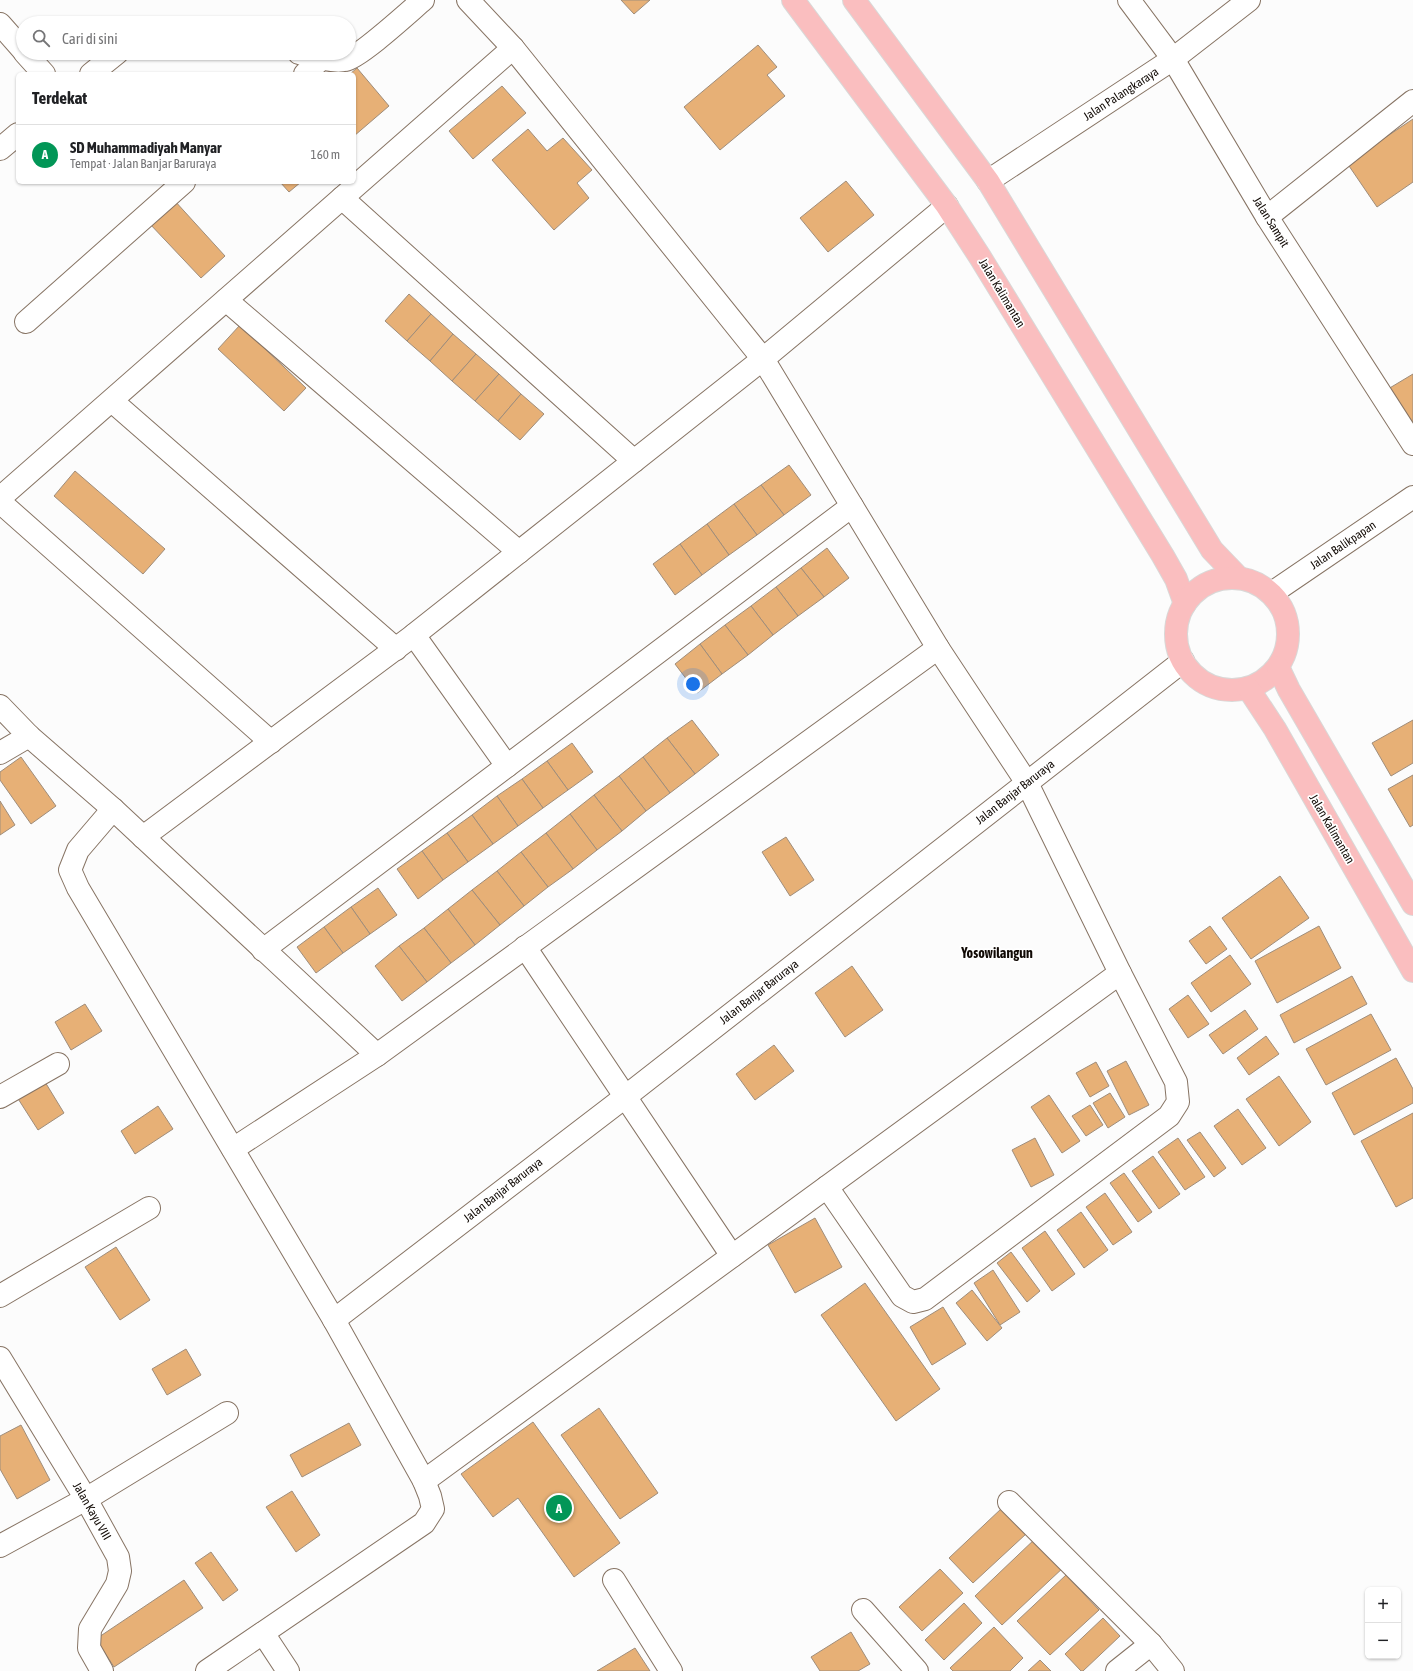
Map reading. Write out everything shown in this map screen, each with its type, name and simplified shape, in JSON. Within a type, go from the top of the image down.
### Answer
[{"type":"main road","name":"Jalan Kalimantan","points":[[793,0],[947,206],[980,257],[1163,556],[1176,580],[1185,604]]},
{"type":"main road","points":[[854,0],[988,181],[1212,550],[1238,577]]},
{"type":"main road","points":[[1238,577],[1257,582],[1272,593],[1284,611],[1289,631],[1286,650],[1278,667],[1264,680],[1248,688],[1229,690],[1211,686],[1195,676],[1182,661],[1176,642],[1177,622],[1185,604],[1198,588],[1217,579],[1238,577]]},
{"type":"main road","points":[[1278,667],[1289,690],[1413,904]]},
{"type":"main road","name":"Jalan Kalimantan","points":[[1248,688],[1275,729],[1413,971]]},
{"type":"street","points":[[356,54],[364,49],[423,0]]},
{"type":"street","points":[[468,0],[513,48],[763,359],[938,648],[1027,783],[1120,973],[1176,1082],[1178,1102],[1169,1116],[924,1299],[913,1302],[902,1296],[827,1186]]},
{"type":"street","name":"Jalan Sampit","points":[[1129,0],[1173,59],[1267,217],[1413,444]]},
{"type":"street","name":"Jalan Palangkaraya","points":[[988,181],[1173,59],[1249,0]]},
{"type":"street","points":[[0,24],[16,42]]},
{"type":"street","points":[[0,498],[513,48]]},
{"type":"street","points":[[31,60],[42,72]]},
{"type":"street","points":[[93,72],[108,60]]},
{"type":"street","points":[[307,72],[320,60]]},
{"type":"street","points":[[1267,217],[1413,101]]},
{"type":"street","points":[[0,149],[16,136]]},
{"type":"street","points":[[26,322],[182,184]]},
{"type":"street","points":[[342,198],[634,461]]},
{"type":"street","points":[[143,837],[414,635],[763,359],[947,206]]},
{"type":"street","points":[[226,300],[519,552]]},
{"type":"street","points":[[112,401],[396,649]]},
{"type":"street","name":"Jalan Balikpapan","points":[[1272,593],[1413,497]]},
{"type":"street","points":[[0,502],[271,742]]},
{"type":"street","points":[[263,950],[852,506]]},
{"type":"street","points":[[414,635],[507,766]]},
{"type":"street","points":[[233,1149],[377,1055],[938,648]]},
{"type":"street","name":"Jalan Banjar Baruraya","points":[[334,1320],[625,1096],[1182,661]]},
{"type":"street","points":[[0,706],[29,736],[113,809],[377,1055]]},
{"type":"street","points":[[0,753],[29,736]]},
{"type":"street","points":[[113,809],[78,850],[70,870],[78,888],[334,1320],[424,1481],[430,1496],[432,1509],[424,1523],[207,1671]]},
{"type":"street","points":[[525,947],[732,1256]]},
{"type":"street","points":[[424,1481],[1120,973]]},
{"type":"street","points":[[0,1097],[58,1064]]},
{"type":"street","points":[[0,1296],[149,1208]]},
{"type":"street","name":"Jalan Kayu VIII","points":[[0,1358],[86,1499],[118,1557],[120,1571],[117,1584],[90,1629],[89,1648],[102,1671]]},
{"type":"street","points":[[0,1546],[86,1499],[227,1413]]},
{"type":"street","points":[[1009,1502],[1152,1644],[1173,1671]]},
{"type":"street","points":[[614,1580],[671,1671]]},
{"type":"street","points":[[863,1610],[917,1671]]},
{"type":"street","points":[[263,1633],[288,1671]]},
{"type":"street","points":[[1117,1671],[1152,1644]]},
{"type":"building","points":[[621,0],[650,0],[634,14]]},
{"type":"building","points":[[758,45],[777,67],[767,75],[785,96],[720,150],[684,107]]},
{"type":"building","points":[[357,68],[389,106],[356,134],[356,72],[352,72]]},
{"type":"building","points":[[502,86],[526,113],[473,159],[449,131]]},
{"type":"building","points":[[1413,119],[1413,182],[1377,207],[1347,163]]},
{"type":"building","points":[[528,129],[547,151],[563,138],[592,170],[577,183],[589,198],[554,230],[492,160]]},
{"type":"building","points":[[846,181],[874,215],[828,252],[800,218]]},
{"type":"building","points":[[282,184],[299,184],[289,192]]},
{"type":"building","points":[[174,200],[225,256],[201,278],[149,223]]},
{"type":"building","points":[[409,294],[431,314],[407,341],[385,321]]},
{"type":"building","points":[[431,314],[453,334],[430,361],[407,341]]},
{"type":"building","points":[[240,325],[306,388],[284,411],[218,349]]},
{"type":"building","points":[[453,334],[476,354],[452,381],[430,361]]},
{"type":"building","points":[[476,354],[499,374],[475,401],[452,381]]},
{"type":"building","points":[[499,374],[521,394],[498,421],[475,401]]},
{"type":"building","points":[[1413,374],[1413,434],[1388,389]]},
{"type":"building","points":[[521,394],[544,414],[520,440],[498,421]]},
{"type":"building","points":[[789,465],[811,495],[784,515],[761,485]]},
{"type":"building","points":[[75,471],[165,549],[143,574],[54,496]]},
{"type":"building","points":[[761,485],[784,515],[757,535],[734,504]]},
{"type":"building","points":[[734,504],[757,535],[729,555],[707,524]]},
{"type":"building","points":[[707,524],[729,555],[702,575],[680,544]]},
{"type":"building","points":[[680,544],[702,575],[675,595],[653,564]]},
{"type":"building","points":[[827,548],[849,578],[824,597],[801,568]]},
{"type":"building","points":[[801,568],[824,597],[798,616],[776,587]]},
{"type":"building","points":[[776,587],[798,616],[773,635],[751,606]]},
{"type":"building","points":[[751,606],[773,635],[748,655],[725,625]]},
{"type":"building","points":[[725,625],[748,655],[722,674],[700,644]]},
{"type":"building","points":[[700,644],[722,674],[697,693],[675,664]]},
{"type":"building","points":[[692,720],[719,755],[695,774],[667,738]]},
{"type":"building","points":[[1413,720],[1413,763],[1391,776],[1372,743]]},
{"type":"building","points":[[667,738],[695,774],[670,793],[643,757]]},
{"type":"building","points":[[572,743],[593,772],[568,790],[547,761]]},
{"type":"building","points":[[21,757],[56,806],[31,824],[0,780],[0,772]]},
{"type":"building","points":[[643,757],[670,793],[646,811],[619,776]]},
{"type":"building","points":[[547,761],[568,790],[543,808],[522,779]]},
{"type":"building","points":[[1413,775],[1413,825],[1410,827],[1388,789]]},
{"type":"building","points":[[619,776],[646,811],[622,831],[594,795]]},
{"type":"building","points":[[522,779],[543,808],[518,826],[497,796]]},
{"type":"building","points":[[594,795],[622,831],[597,850],[570,814]]},
{"type":"building","points":[[497,796],[518,826],[493,844],[472,815]]},
{"type":"building","points":[[0,801],[15,825],[0,835]]},
{"type":"building","points":[[570,814],[597,850],[573,869],[546,833]]},
{"type":"building","points":[[472,815],[493,844],[468,862],[447,833]]},
{"type":"building","points":[[447,833],[468,862],[443,880],[422,851]]},
{"type":"building","points":[[546,833],[573,869],[548,887],[521,852]]},
{"type":"building","points":[[786,837],[814,880],[790,896],[762,852]]},
{"type":"building","points":[[422,851],[443,880],[418,899],[397,869]]},
{"type":"building","points":[[521,852],[548,887],[524,906],[497,871]]},
{"type":"building","points":[[497,871],[524,906],[500,925],[472,890]]},
{"type":"building","points":[[1280,876],[1309,918],[1251,959],[1222,918]]},
{"type":"building","points":[[378,888],[397,915],[370,934],[351,907]]},
{"type":"building","points":[[472,890],[500,925],[475,945],[448,909]]},
{"type":"building","points":[[351,907],[370,934],[343,953],[324,927]]},
{"type":"building","points":[[448,909],[475,945],[451,963],[424,928]]},
{"type":"building","points":[[1210,926],[1227,949],[1206,964],[1189,941]]},
{"type":"building","points":[[1319,926],[1341,968],[1277,1003],[1255,961]]},
{"type":"building","points":[[324,927],[343,953],[316,973],[297,947]]},
{"type":"building","points":[[424,928],[451,963],[427,982],[399,946]]},
{"type":"building","points":[[399,946],[427,982],[402,1001],[375,966]]},
{"type":"building","points":[[1230,955],[1251,984],[1211,1012],[1191,983]]},
{"type":"building","points":[[852,966],[883,1010],[845,1037],[815,993]]},
{"type":"building","points":[[1352,976],[1367,1004],[1294,1043],[1280,1015]]},
{"type":"building","points":[[1188,995],[1209,1024],[1188,1038],[1169,1009]]},
{"type":"building","points":[[85,1004],[102,1031],[71,1050],[55,1022]]},
{"type":"building","points":[[1245,1010],[1258,1029],[1223,1054],[1209,1035]]},
{"type":"building","points":[[1371,1014],[1391,1050],[1326,1085],[1306,1049]]},
{"type":"building","points":[[1266,1036],[1279,1054],[1249,1075],[1237,1058]]},
{"type":"building","points":[[774,1045],[794,1071],[755,1100],[736,1074]]},
{"type":"building","points":[[1396,1058],[1413,1089],[1413,1103],[1354,1135],[1332,1093]]},
{"type":"building","points":[[1126,1061],[1149,1105],[1129,1115],[1107,1071]]},
{"type":"building","points":[[1096,1062],[1109,1086],[1090,1097],[1076,1073]]},
{"type":"building","points":[[1279,1076],[1311,1122],[1279,1146],[1246,1099]]},
{"type":"building","points":[[42,1077],[64,1113],[38,1130],[15,1094]]},
{"type":"building","points":[[1110,1093],[1125,1117],[1108,1128],[1093,1103]]},
{"type":"building","points":[[1049,1095],[1080,1141],[1062,1153],[1031,1107]]},
{"type":"building","points":[[1090,1105],[1103,1125],[1086,1136],[1072,1116]]},
{"type":"building","points":[[158,1106],[173,1129],[135,1154],[121,1131]]},
{"type":"building","points":[[1238,1109],[1266,1148],[1242,1165],[1214,1126]]},
{"type":"building","points":[[1413,1113],[1413,1198],[1396,1207],[1361,1141]]},
{"type":"building","points":[[1200,1132],[1226,1168],[1214,1177],[1187,1140]]},
{"type":"building","points":[[1035,1138],[1054,1175],[1031,1187],[1012,1150]]},
{"type":"building","points":[[1178,1138],[1205,1177],[1185,1190],[1158,1152]]},
{"type":"building","points":[[1153,1156],[1180,1194],[1159,1209],[1132,1171]]},
{"type":"building","points":[[1124,1173],[1152,1212],[1138,1222],[1110,1183]]},
{"type":"building","points":[[1105,1193],[1132,1232],[1113,1245],[1086,1207]]},
{"type":"building","points":[[1081,1212],[1108,1250],[1084,1268],[1057,1230]]},
{"type":"building","points":[[815,1218],[842,1267],[795,1293],[768,1245]]},
{"type":"building","points":[[1045,1231],[1075,1274],[1052,1291],[1022,1248]]},
{"type":"building","points":[[116,1247],[150,1300],[120,1320],[85,1267]]},
{"type":"building","points":[[1011,1252],[1040,1291],[1027,1302],[997,1263]]},
{"type":"building","points":[[993,1270],[1020,1312],[1000,1325],[974,1283]]},
{"type":"building","points":[[865,1283],[940,1389],[896,1421],[821,1315]]},
{"type":"building","points":[[972,1290],[1002,1328],[987,1341],[956,1303]]},
{"type":"building","points":[[943,1307],[966,1344],[932,1365],[910,1327]]},
{"type":"building","points":[[186,1349],[201,1375],[167,1395],[152,1369]]},
{"type":"building","points":[[599,1408],[658,1493],[620,1519],[561,1435]]},
{"type":"building","points":[[533,1422],[620,1543],[574,1577],[518,1498],[493,1517],[461,1474]]},
{"type":"building","points":[[349,1423],[361,1445],[302,1477],[290,1455]]},
{"type":"building","points":[[21,1425],[50,1480],[17,1499],[0,1469],[0,1436]]},
{"type":"building","points":[[292,1491],[320,1535],[296,1552],[266,1507]]},
{"type":"building","points":[[1002,1508],[1026,1534],[973,1583],[949,1558]]},
{"type":"building","points":[[1037,1537],[1065,1566],[1002,1625],[975,1596]]},
{"type":"building","points":[[211,1552],[238,1590],[223,1601],[195,1563]]},
{"type":"building","points":[[940,1569],[963,1593],[922,1631],[899,1607]]},
{"type":"building","points":[[1066,1575],[1099,1610],[1050,1655],[1017,1621]]},
{"type":"building","points":[[184,1580],[203,1608],[114,1667],[96,1639]]},
{"type":"building","points":[[964,1603],[982,1623],[944,1660],[925,1640]]},
{"type":"building","points":[[1103,1618],[1120,1636],[1083,1671],[1081,1671],[1065,1654]]},
{"type":"building","points":[[994,1627],[1023,1658],[1010,1671],[953,1671],[950,1668]]},
{"type":"building","points":[[851,1632],[870,1664],[858,1671],[820,1671],[811,1657]]},
{"type":"building","points":[[635,1648],[650,1671],[597,1671]]},
{"type":"building","points":[[1040,1660],[1051,1671],[1028,1671]]},
{"type":"place","name":"SD Muhammadiyah Manyar","points":[[559,1508]]},
{"type":"district","name":"Yosowilangun","points":[[997,953]]}]
